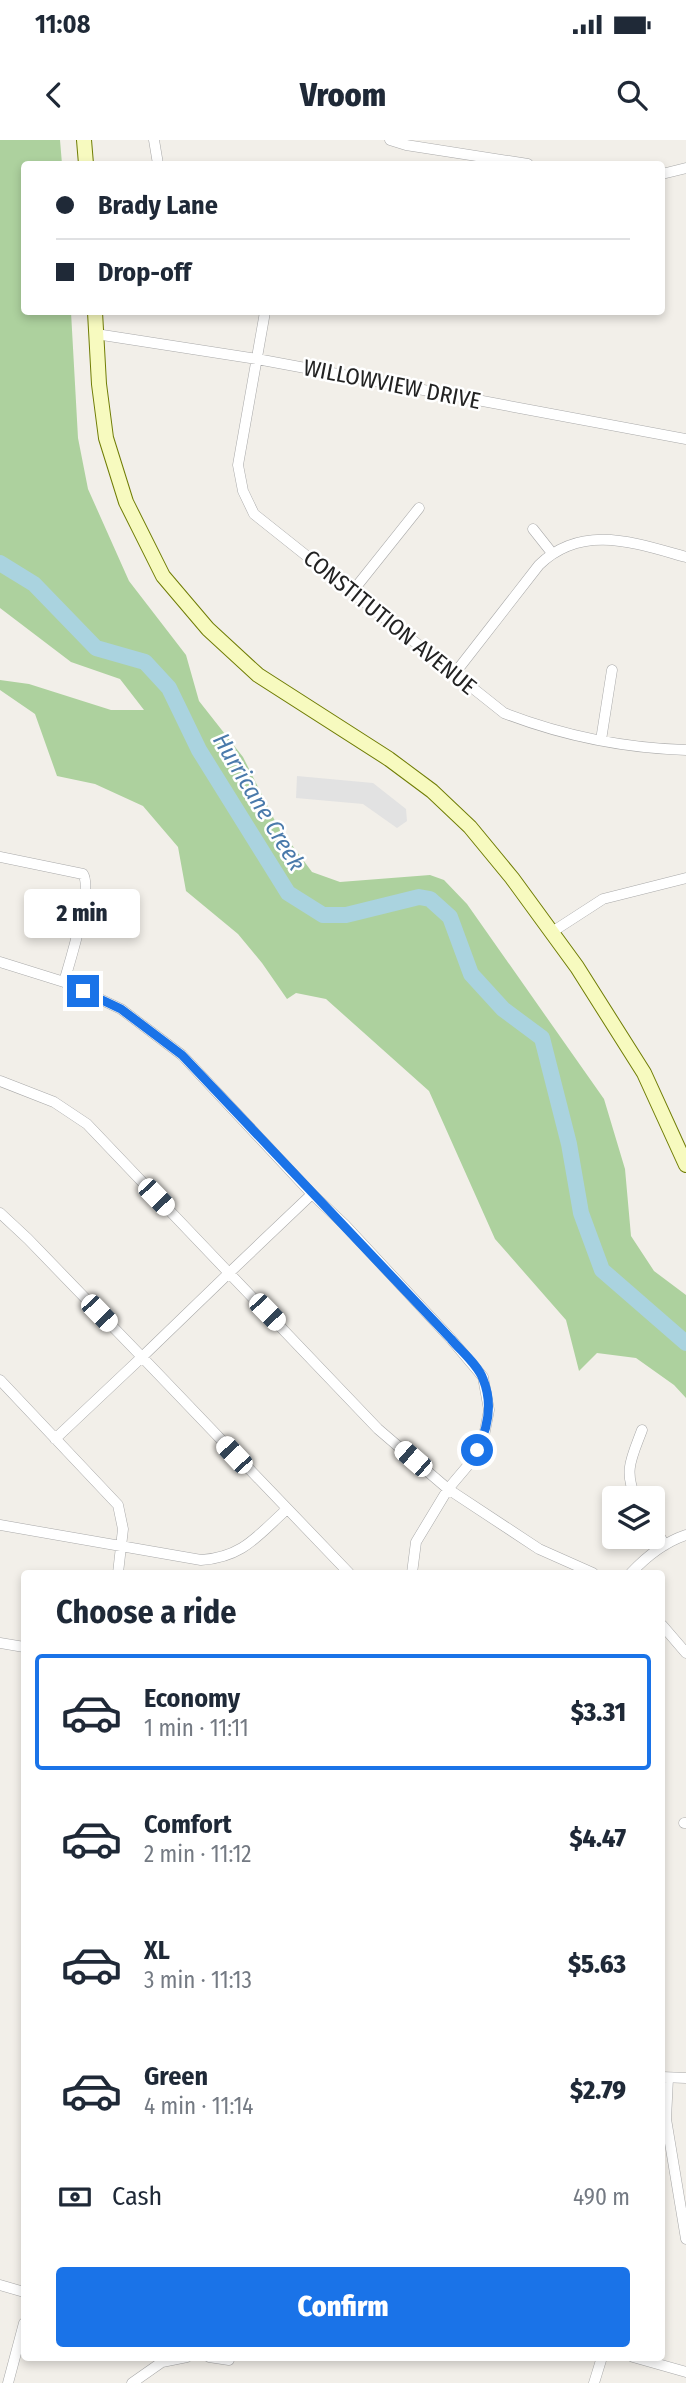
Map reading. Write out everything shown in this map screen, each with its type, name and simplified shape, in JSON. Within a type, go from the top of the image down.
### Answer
[{"type":"main road","points":[[84,140],[86,161]]},
{"type":"main road","points":[[95,315],[99,384],[106,438],[126,502],[163,576],[208,629],[258,675],[389,760],[432,791],[470,827],[512,878],[577,967],[644,1073],[686,1166]]},
{"type":"street","points":[[154,140],[158,161]]},
{"type":"street","points":[[390,140],[406,145],[509,161]]},
{"type":"street","points":[[665,173],[686,167]]},
{"type":"street","name":"CONSTITUTION AVENUE","points":[[264,315],[238,465],[243,491],[254,513],[504,713],[543,728],[601,740],[686,750]]},
{"type":"street","name":"WILLOWVIEW DRIVE","points":[[96,334],[257,359],[686,439]]},
{"type":"street","points":[[352,592],[419,508]]},
{"type":"street","points":[[533,529],[552,553]]},
{"type":"street","points":[[455,673],[552,553],[576,541],[605,539],[639,544],[686,557]]},
{"type":"street","points":[[601,740],[612,670]]},
{"type":"street","points":[[0,857],[75,871],[83,874],[86,879],[86,898],[64,982]]},
{"type":"street","points":[[552,932],[603,900],[686,878]]},
{"type":"street","points":[[0,962],[64,982],[121,1009],[182,1055],[434,1320],[483,1377],[489,1410],[484,1436],[470,1463],[448,1489],[416,1542],[412,1570]]},
{"type":"street","points":[[0,1081],[54,1101],[88,1124],[378,1429],[448,1489],[539,1549],[586,1570]]},
{"type":"street","points":[[55,1439],[312,1194]]},
{"type":"street","points":[[0,1213],[28,1238],[346,1570]]},
{"type":"street","points":[[0,1380],[118,1505],[123,1529],[118,1570]]},
{"type":"street","points":[[630,1486],[629,1466],[642,1430]]},
{"type":"street","points":[[0,1525],[201,1560],[228,1556],[253,1541],[286,1510]]},
{"type":"street","points":[[665,1545],[686,1535]]},
{"type":"street","points":[[634,1570],[659,1549]]},
{"type":"street","points":[[665,1628],[686,1653]]},
{"type":"street","points":[[0,1643],[21,1646]]},
{"type":"street","points":[[665,2077],[686,2078]]},
{"type":"street","points":[[665,2098],[666,2119],[686,2239]]},
{"type":"street","points":[[0,2285],[21,2291]]},
{"type":"street","points":[[8,2383],[21,2334]]},
{"type":"street","points":[[132,2383],[167,2361]]},
{"type":"street","points":[[594,2383],[601,2361]]},
{"type":"street","points":[[647,2361],[686,2372]]},
{"type":"green space","points":[[0,140],[60,140],[62,161],[21,161],[21,315],[71,315],[78,438],[88,489],[129,581],[186,655],[199,701],[243,757],[277,825],[312,872],[340,882],[430,875],[444,880],[467,904],[604,1099],[625,1169],[631,1236],[654,1271],[686,1295],[686,1398],[674,1385],[636,1358],[597,1353],[579,1371],[566,1320],[495,1239],[429,1091],[326,999],[296,993],[287,999],[238,934],[186,891],[178,847],[143,806],[95,784],[57,776],[35,714],[0,690],[0,680],[29,684],[111,710],[144,710],[120,679],[71,662],[0,608]]},
{"type":"shaded area","points":[[297,776],[373,783],[406,809],[407,821],[397,828],[363,804],[296,798]]},
{"type":"waterway","name":"Hurricane Creek","points":[[0,563],[34,584],[96,648],[145,662],[169,688],[199,750],[288,893],[323,915],[346,915],[419,897],[430,899],[450,917],[471,974],[503,1009],[542,1038],[569,1144],[581,1213],[602,1270],[686,1343]]},
{"type":"route","points":[[83,991],[121,1009],[182,1055],[451,1339],[483,1377],[489,1410],[484,1436],[477,1450]]}]
